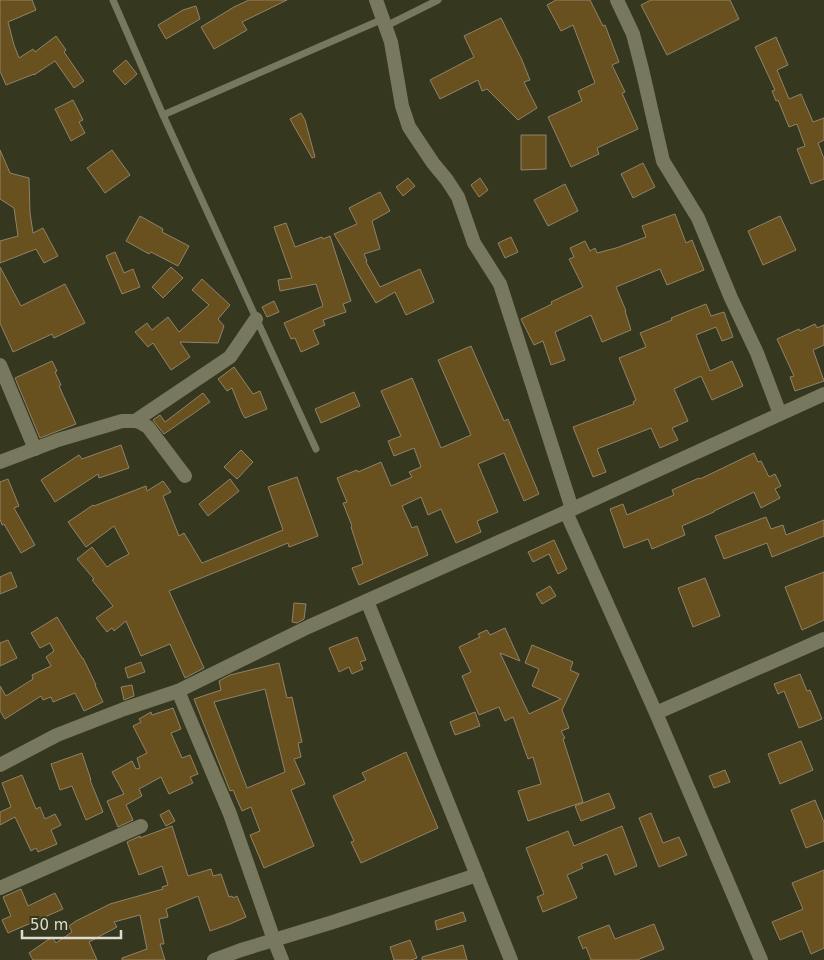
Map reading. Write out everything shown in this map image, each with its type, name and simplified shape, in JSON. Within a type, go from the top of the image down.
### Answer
[{"type":"street","points":[[376,0],[391,42],[402,106],[409,127],[458,197],[474,243],[500,284],[569,510],[761,960]]},
{"type":"street","points":[[617,0],[633,34],[663,161],[698,218],[731,298],[757,353],[780,414]]},
{"type":"street","points":[[135,421],[230,357],[256,319]]},
{"type":"street","points":[[0,365],[35,449]]},
{"type":"street","points":[[0,765],[57,735],[178,690],[308,627],[824,394]]},
{"type":"street","points":[[0,462],[58,440],[122,421],[135,421],[148,427],[184,476]]},
{"type":"street","points":[[367,601],[511,960]]},
{"type":"street","points":[[656,713],[824,639]]},
{"type":"street","points":[[178,690],[230,814],[282,960]]},
{"type":"street","points":[[0,888],[140,826]]},
{"type":"street","points":[[214,960],[477,875]]},
{"type":"lane","points":[[113,0],[163,115],[316,449]]},
{"type":"lane","points":[[163,115],[438,0]]},
{"type":"building","points":[[0,0],[32,0],[36,10],[8,22],[19,58],[33,49],[35,52],[56,36],[66,50],[64,52],[84,81],[74,88],[55,61],[34,75],[6,85],[0,71]]},
{"type":"building","points":[[249,0],[287,0],[242,22],[247,30],[214,49],[201,27]]},
{"type":"building","points":[[556,0],[590,0],[603,26],[605,25],[619,62],[612,65],[625,92],[622,93],[638,129],[597,148],[599,154],[571,167],[548,117],[582,101],[578,91],[595,83],[573,25],[561,31],[547,5]]},
{"type":"building","points":[[651,0],[730,0],[739,19],[667,55],[641,5]]},
{"type":"building","points":[[196,6],[200,19],[166,39],[158,25],[183,10]]},
{"type":"building","points":[[501,18],[530,80],[524,82],[537,108],[518,120],[487,89],[482,91],[478,80],[440,99],[430,80],[474,57],[464,36]]},
{"type":"building","points":[[776,37],[788,65],[777,70],[789,99],[801,94],[813,122],[824,118],[824,140],[818,143],[824,159],[824,179],[811,184],[797,149],[805,146],[797,124],[789,127],[778,100],[776,101],[772,91],[775,90],[755,47]]},
{"type":"building","points":[[126,60],[137,74],[125,85],[113,71]]},
{"type":"building","points":[[73,100],[83,120],[79,122],[85,133],[71,141],[55,109]]},
{"type":"building","points":[[301,113],[305,120],[315,157],[312,158],[290,119]]},
{"type":"building","points":[[521,135],[546,135],[546,169],[521,170]]},
{"type":"building","points":[[0,150],[10,173],[29,178],[30,213],[33,233],[43,228],[58,256],[44,263],[36,249],[0,263],[0,241],[18,236],[14,208],[0,199]]},
{"type":"building","points":[[112,150],[130,175],[105,193],[87,168]]},
{"type":"building","points":[[643,163],[655,187],[633,198],[621,174]]},
{"type":"building","points":[[408,178],[415,186],[403,196],[396,187]]},
{"type":"building","points":[[480,178],[488,190],[479,197],[471,185]]},
{"type":"building","points":[[565,184],[578,211],[548,226],[534,200]]},
{"type":"building","points":[[380,192],[390,211],[372,221],[380,249],[364,254],[366,262],[380,287],[420,269],[434,302],[406,315],[395,292],[376,303],[334,234],[357,224],[349,208]]},
{"type":"building","points":[[675,214],[686,243],[692,240],[704,270],[667,285],[660,269],[616,287],[626,311],[631,330],[602,342],[591,315],[555,332],[565,360],[551,365],[543,341],[534,345],[521,319],[583,287],[569,259],[574,257],[570,248],[585,241],[590,251],[595,248],[597,253],[616,248],[646,237],[642,226]]},
{"type":"building","points":[[140,216],[163,229],[162,232],[189,246],[178,266],[151,252],[149,254],[126,241]]},
{"type":"building","points":[[780,216],[796,250],[763,265],[748,231]]},
{"type":"building","points":[[286,223],[295,247],[330,236],[351,301],[343,304],[346,312],[323,320],[325,325],[313,330],[319,344],[301,352],[295,338],[291,339],[284,323],[323,306],[316,284],[280,291],[278,280],[292,278],[274,227]]},
{"type":"building","points":[[511,237],[518,252],[505,258],[498,243]]},
{"type":"building","points":[[115,252],[124,273],[133,269],[140,287],[122,294],[106,256]]},
{"type":"building","points":[[0,267],[21,306],[65,284],[85,323],[54,338],[52,334],[13,352],[0,323]]},
{"type":"building","points":[[171,267],[183,278],[163,298],[152,287]]},
{"type":"building","points":[[202,279],[230,305],[218,319],[224,326],[218,343],[180,342],[190,357],[171,370],[153,343],[148,347],[135,332],[147,323],[152,330],[168,317],[179,332],[209,305],[192,290]]},
{"type":"building","points":[[274,301],[279,312],[267,317],[262,307]]},
{"type":"building","points":[[706,304],[711,316],[724,312],[733,337],[722,341],[716,327],[696,335],[710,371],[732,361],[743,386],[712,400],[701,376],[674,389],[688,421],[672,428],[678,440],[660,448],[651,428],[597,449],[606,472],[593,477],[573,427],[634,404],[633,402],[636,400],[619,358],[646,347],[640,333]]},
{"type":"building","points":[[815,324],[817,328],[824,325],[824,345],[813,350],[824,381],[795,391],[790,377],[794,376],[777,339]]},
{"type":"building","points":[[471,346],[504,421],[508,419],[539,494],[524,501],[504,453],[478,464],[498,512],[477,521],[481,532],[456,543],[441,509],[428,515],[421,497],[402,506],[412,528],[417,526],[428,555],[359,585],[352,568],[363,564],[343,503],[347,502],[337,478],[357,470],[358,472],[381,462],[391,486],[412,477],[409,472],[421,467],[414,448],[394,456],[388,441],[401,436],[381,391],[412,378],[441,448],[471,435],[438,360]]},
{"type":"building","points":[[52,361],[61,385],[59,386],[76,424],[40,438],[15,378]]},
{"type":"building","points":[[234,367],[253,394],[260,391],[267,409],[245,418],[232,388],[227,391],[218,379]]},
{"type":"building","points":[[354,392],[360,406],[321,423],[315,409]]},
{"type":"building","points":[[203,393],[210,402],[164,434],[153,420],[160,415],[165,422]]},
{"type":"building","points":[[121,445],[129,468],[99,478],[98,474],[55,502],[41,480],[79,455],[82,459]]},
{"type":"building","points":[[241,450],[253,462],[237,479],[224,467]]},
{"type":"building","points":[[754,453],[758,462],[761,461],[769,477],[775,474],[781,486],[775,489],[780,498],[761,508],[754,492],[682,526],[685,535],[652,549],[648,539],[624,548],[610,509],[623,504],[627,515],[674,495],[672,490]]},
{"type":"building","points":[[297,477],[318,536],[289,547],[288,543],[169,591],[204,668],[185,678],[170,644],[141,656],[126,621],[114,631],[112,628],[107,632],[96,618],[113,606],[77,559],[92,547],[107,567],[129,554],[114,526],[86,547],[68,522],[93,505],[146,486],[147,491],[163,481],[171,492],[163,496],[179,536],[184,533],[202,563],[283,530],[268,487]]},
{"type":"building","points":[[8,479],[19,506],[14,508],[35,545],[21,553],[0,519],[0,482]]},
{"type":"building","points":[[230,479],[239,491],[208,516],[199,504]]},
{"type":"building","points":[[766,517],[771,529],[783,525],[786,535],[824,520],[824,536],[772,557],[767,543],[724,559],[715,536]]},
{"type":"building","points":[[554,540],[567,569],[558,574],[549,554],[533,562],[528,552]]},
{"type":"building","points":[[11,572],[17,587],[0,594],[0,577]]},
{"type":"building","points":[[824,572],[824,620],[802,630],[785,587]]},
{"type":"building","points":[[705,578],[720,616],[693,627],[678,588]]},
{"type":"building","points":[[550,586],[556,596],[542,604],[536,594]]},
{"type":"building","points":[[294,603],[306,604],[304,619],[297,623],[292,622]]},
{"type":"building","points":[[57,617],[83,658],[103,702],[84,711],[75,693],[53,702],[51,697],[43,700],[41,696],[5,719],[0,711],[0,686],[6,696],[33,679],[32,675],[51,666],[46,657],[54,651],[50,643],[40,648],[31,633]]},
{"type":"building","points":[[505,628],[520,661],[500,653],[529,714],[561,699],[532,686],[539,669],[525,663],[532,645],[573,662],[570,670],[579,674],[562,710],[569,728],[561,731],[565,738],[563,739],[583,802],[528,821],[518,791],[541,784],[533,757],[528,759],[513,717],[505,721],[499,707],[479,715],[462,676],[471,672],[459,647],[480,637],[478,634],[487,630],[490,635]]},
{"type":"building","points":[[357,637],[366,660],[360,662],[363,669],[352,674],[349,667],[339,672],[329,648]]},
{"type":"building","points":[[8,640],[17,658],[0,666],[0,643]]},
{"type":"building","points":[[141,662],[145,672],[128,678],[125,668]]},
{"type":"building","points":[[279,663],[287,698],[292,697],[302,742],[298,743],[301,757],[294,759],[305,784],[291,790],[314,846],[264,868],[250,835],[260,831],[251,807],[242,811],[233,790],[230,791],[194,699],[221,690],[219,681],[230,675]],"holes":[[[265,689],[285,772],[247,788],[214,702]]]},
{"type":"building","points":[[800,674],[807,691],[810,690],[822,719],[799,728],[784,691],[778,694],[774,684]]},
{"type":"building","points":[[132,685],[134,696],[124,700],[121,687]]},
{"type":"building","points":[[173,708],[181,729],[171,733],[182,758],[190,755],[198,774],[190,777],[193,783],[169,794],[161,777],[139,789],[142,796],[126,805],[133,820],[118,827],[107,801],[124,794],[112,772],[132,761],[136,769],[140,768],[137,758],[147,753],[133,726],[141,722],[139,719],[151,712],[152,715]]},
{"type":"building","points":[[475,712],[480,726],[455,735],[450,722]]},
{"type":"building","points":[[801,741],[813,770],[780,784],[768,754]]},
{"type":"building","points":[[406,752],[438,828],[361,863],[351,842],[354,841],[333,796],[366,780],[362,773]]},
{"type":"building","points":[[82,753],[90,780],[103,812],[86,820],[72,786],[60,790],[51,764]]},
{"type":"building","points":[[725,770],[730,782],[714,788],[709,776]]},
{"type":"building","points":[[22,775],[36,809],[40,807],[45,819],[55,814],[61,825],[51,830],[57,844],[38,852],[36,848],[31,851],[15,817],[0,825],[0,812],[11,807],[2,783]]},
{"type":"building","points":[[609,793],[615,808],[581,821],[575,806]]},
{"type":"building","points":[[815,800],[824,822],[824,841],[806,848],[791,810]]},
{"type":"building","points":[[169,810],[175,821],[166,826],[160,815]]},
{"type":"building","points":[[651,813],[663,843],[679,837],[687,855],[659,867],[639,818]]},
{"type":"building","points":[[172,826],[188,876],[211,869],[213,876],[221,874],[229,897],[237,896],[246,917],[210,931],[198,896],[166,909],[168,917],[159,919],[164,944],[160,944],[165,960],[122,960],[122,958],[147,949],[140,915],[114,922],[117,927],[89,942],[97,960],[33,960],[29,953],[52,937],[56,943],[72,932],[69,926],[76,921],[110,904],[163,889],[162,887],[168,885],[162,866],[139,875],[127,842]]},
{"type":"building","points":[[622,826],[637,866],[615,875],[607,854],[581,864],[583,868],[567,875],[577,898],[543,912],[537,897],[544,894],[526,848],[568,831],[574,846]]},
{"type":"building","points":[[824,870],[824,948],[811,954],[802,931],[780,940],[772,922],[803,909],[792,883]]},
{"type":"building","points":[[21,889],[28,906],[55,893],[63,909],[8,933],[2,920],[11,916],[3,897]]},
{"type":"building","points":[[463,912],[466,921],[437,930],[435,921]]},
{"type":"building","points":[[654,924],[664,949],[637,960],[591,960],[586,947],[583,949],[578,937],[609,925],[615,939]]},
{"type":"building","points":[[410,940],[417,958],[394,960],[390,947]]},
{"type":"building","points":[[463,945],[467,960],[422,960],[422,957]]}]
